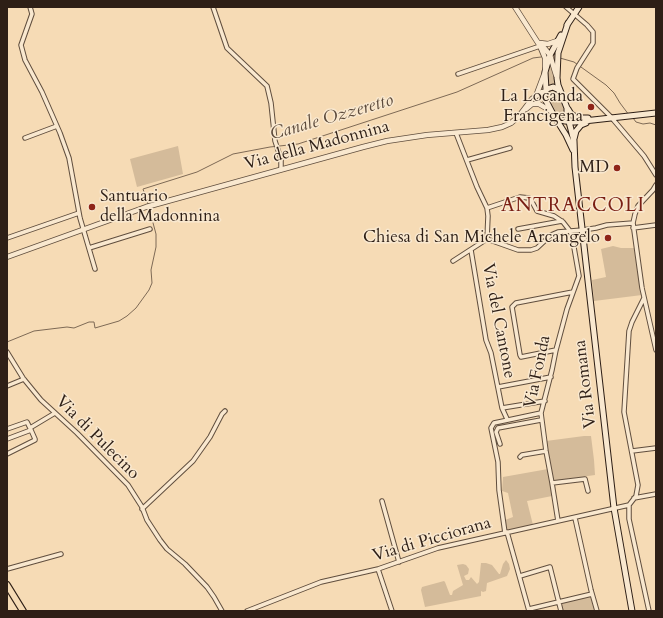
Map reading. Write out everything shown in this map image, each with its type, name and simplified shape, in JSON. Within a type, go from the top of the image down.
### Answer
[{"type":"main road","points":[[574,153],[558,119],[551,111],[544,97],[545,72],[550,55],[579,7]]},
{"type":"main road","points":[[568,23],[558,53],[557,78],[574,141]]},
{"type":"main road","points":[[545,91],[553,86],[560,90]]},
{"type":"main road","points":[[558,119],[564,119],[567,111]]},
{"type":"main road","points":[[567,111],[577,118],[595,119]]},
{"type":"main road","points":[[558,119],[570,122],[656,113]]},
{"type":"main road","points":[[574,153],[576,131],[581,125],[595,119]]},
{"type":"main road","name":"Via Romana","points":[[574,153],[614,508],[632,611]]},
{"type":"main road","points":[[7,585],[22,611]]},
{"type":"street","points":[[30,7],[32,14],[21,45],[25,60],[42,92],[57,126],[68,158],[79,213],[95,269]]},
{"type":"street","points":[[213,7],[227,48],[267,86],[271,103],[276,146],[281,159],[281,170]]},
{"type":"street","points":[[514,7],[534,37],[550,55],[557,78]]},
{"type":"street","points":[[566,7],[593,32],[593,43],[579,63],[573,79],[612,117],[644,156],[656,175]]},
{"type":"street","points":[[458,74],[540,44],[548,44],[558,41]]},
{"type":"street","points":[[536,96],[545,72],[545,58],[540,44]]},
{"type":"street","points":[[522,113],[528,103],[545,91]]},
{"type":"street","points":[[522,113],[532,104],[542,105],[551,111]]},
{"type":"street","name":"Via della Madonnina","points":[[7,257],[146,207],[387,140],[502,127],[511,123],[522,113]]},
{"type":"street","points":[[25,138],[57,126]]},
{"type":"street","name":"Via del Cantone","points":[[452,261],[487,240],[488,216],[487,208],[456,133]]},
{"type":"street","points":[[467,160],[510,148]]},
{"type":"street","points":[[656,185],[638,206],[633,226],[644,298],[656,350]]},
{"type":"street","name":"Via Fonda","points":[[487,208],[513,199],[525,197],[531,200],[537,211],[554,216],[562,221],[570,231],[579,272],[578,281],[567,309],[541,413],[558,521]]},
{"type":"street","points":[[7,238],[79,213]]},
{"type":"street","points":[[518,229],[562,221]]},
{"type":"street","points":[[487,240],[518,250],[531,250],[544,243],[554,233],[561,231],[583,230],[607,225],[656,225]]},
{"type":"street","points":[[89,248],[150,229]]},
{"type":"street","name":"Via del Cantone","points":[[471,250],[486,340],[491,352],[502,408],[507,419]]},
{"type":"street","points":[[556,350],[521,357],[512,307],[516,303],[573,292]]},
{"type":"street","points":[[644,298],[632,322],[628,346],[624,412],[638,485],[637,493],[628,505],[631,528],[649,611]]},
{"type":"street","name":"Via di Pulecino","points":[[7,352],[24,379],[41,400],[77,433],[128,485],[150,526],[167,549],[207,587],[222,611]]},
{"type":"street","points":[[498,387],[551,377]]},
{"type":"street","points":[[7,386],[24,379]]},
{"type":"street","points":[[502,408],[545,401]]},
{"type":"street","points":[[142,509],[193,461],[210,437],[225,411]]},
{"type":"street","points":[[541,413],[507,419],[494,423],[491,431],[498,462],[499,490],[506,533],[529,610],[592,594]]},
{"type":"street","points":[[7,439],[30,429],[55,414]]},
{"type":"street","points":[[500,444],[496,432],[498,428],[541,420]]},
{"type":"street","points":[[7,429],[27,422],[35,438],[35,440],[7,454]]},
{"type":"street","points":[[632,451],[656,448]]},
{"type":"street","points":[[520,457],[522,455],[546,451]]},
{"type":"street","points":[[552,483],[584,479],[586,480],[588,491]]},
{"type":"street","points":[[634,498],[656,494]]},
{"type":"street","points":[[382,501],[399,562]]},
{"type":"street","name":"Via di Picciorana","points":[[247,611],[324,581],[378,569],[438,548],[628,505]]},
{"type":"street","points":[[575,518],[597,611]]},
{"type":"street","points":[[7,569],[60,554]]},
{"type":"street","points":[[520,576],[550,567],[561,611]]},
{"type":"street","points":[[378,569],[392,611]]},
{"type":"shaded area","points":[[550,61],[555,85],[551,84],[546,86],[546,79]]},
{"type":"shaded area","points":[[553,89],[557,92],[564,109],[564,115],[560,117],[555,113],[547,97],[548,92]]},
{"type":"shaded area","points":[[178,146],[183,174],[137,187],[130,159]]},
{"type":"shaded area","points":[[613,246],[621,248],[634,248],[642,295],[594,301],[592,280],[606,277],[601,249]]},
{"type":"shaded area","points":[[591,436],[595,475],[553,481],[546,441]]},
{"type":"shaded area","points":[[548,469],[552,496],[527,501],[533,525],[507,530],[505,520],[513,517],[508,493],[502,491],[503,477]]},
{"type":"shaded area","points":[[506,560],[510,569],[507,576],[487,583],[486,591],[481,591],[481,596],[425,607],[421,590],[422,587],[444,581],[450,595],[452,595],[453,591],[463,585],[457,565],[466,565],[469,569],[468,574],[464,576],[466,580],[469,580],[471,577],[477,584],[479,582],[481,563],[492,565],[500,574]]},
{"type":"shaded area","points":[[590,596],[595,611],[562,611],[560,604]]},
{"type":"waterway","name":"Canale Ozzeretto","points":[[148,204],[143,189],[197,172],[233,154],[270,147],[298,144],[457,92],[533,58],[541,57]]},
{"type":"waterway","name":"Canale Ozzeretto","points":[[560,58],[574,62],[606,85],[614,93],[629,115]]},
{"type":"waterway","name":"Canale Ozzeretto","points":[[633,118],[636,122],[656,125]]},
{"type":"waterway","name":"Canale Ozzeretto","points":[[7,342],[34,331],[67,327],[74,328],[89,322],[94,322],[95,328],[119,321],[136,308],[149,290],[152,283],[151,270],[156,247],[156,234],[149,208]]},
{"type":"place","name":"La Locanda Francigena","points":[[591,107]]},
{"type":"place","name":"MD","points":[[617,168]]},
{"type":"place","name":"Santuario della Madonnina","points":[[92,207]]},
{"type":"place","name":"Chiesa di San Michele Arcangelo","points":[[608,238]]},
{"type":"district","name":"ANTRACCOLI","points":[[573,207]]}]
